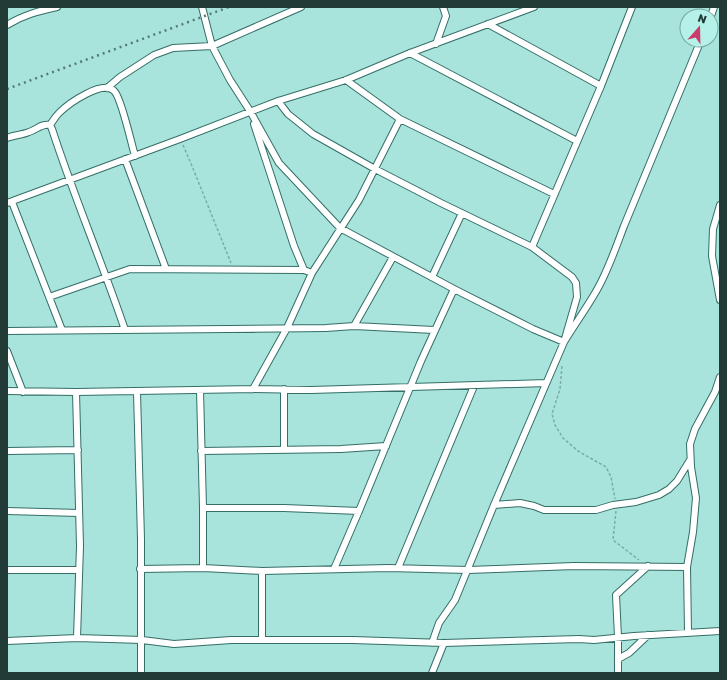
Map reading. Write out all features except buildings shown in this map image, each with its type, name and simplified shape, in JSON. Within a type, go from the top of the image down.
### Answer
[{"type":"street","points":[[7,25],[32,12],[57,7]]},
{"type":"street","points":[[202,7],[212,46],[230,80],[250,111],[279,163],[340,228],[454,289],[513,319],[564,342]]},
{"type":"street","points":[[50,125],[59,113],[70,104],[92,91],[107,88],[120,77],[154,55],[174,48],[212,46],[301,7]]},
{"type":"street","points":[[436,44],[446,16],[443,7]]},
{"type":"street","points":[[62,330],[9,202],[136,156],[250,111],[346,80],[410,53],[534,7]]},
{"type":"street","points":[[532,247],[601,86],[632,7]]},
{"type":"street","points":[[488,24],[601,86]]},
{"type":"street","points":[[564,342],[598,288],[614,253],[698,48]]},
{"type":"street","points":[[410,53],[577,140]]},
{"type":"street","points":[[346,80],[400,119],[554,194]]},
{"type":"street","points":[[107,88],[115,92],[120,101],[136,156]]},
{"type":"street","points":[[278,101],[288,114],[313,134],[375,169],[532,247],[572,277],[576,283],[577,297],[564,342],[455,600],[439,622],[432,643]]},
{"type":"street","points":[[250,111],[294,246],[304,270]]},
{"type":"street","points":[[253,389],[287,328],[312,273],[359,200],[400,119]]},
{"type":"street","points":[[7,138],[29,132],[42,125],[50,125]]},
{"type":"street","points":[[50,125],[69,181],[107,278],[125,330]]},
{"type":"street","points":[[125,159],[166,269]]},
{"type":"street","points":[[720,205],[713,229],[712,256],[720,300]]},
{"type":"street","points":[[432,277],[462,213]]},
{"type":"street","points":[[354,326],[394,257]]},
{"type":"street","points":[[49,297],[130,269],[304,270],[312,273]]},
{"type":"street","points":[[334,569],[409,388],[434,330],[454,289]]},
{"type":"street","points":[[7,331],[354,326],[434,330]]},
{"type":"street","points":[[7,351],[23,392]]},
{"type":"street","points":[[688,632],[686,567],[693,532],[696,498],[690,460],[690,444],[692,436],[715,392],[720,377]]},
{"type":"street","points":[[7,391],[137,392],[387,387],[409,388],[546,383]]},
{"type":"street","points":[[398,568],[474,386]]},
{"type":"street","points":[[284,389],[284,450]]},
{"type":"street","points":[[200,390],[203,568]]},
{"type":"street","points":[[76,392],[79,513],[79,608],[77,638]]},
{"type":"street","points":[[137,392],[141,524],[141,673]]},
{"type":"street","points":[[201,451],[284,450],[386,446]]},
{"type":"street","points":[[7,451],[78,450]]},
{"type":"street","points":[[494,505],[520,503],[544,510],[596,510],[616,504],[636,502],[659,495],[669,489],[677,481],[690,460]]},
{"type":"street","points":[[203,508],[292,508],[359,511]]},
{"type":"street","points":[[7,511],[79,513]]},
{"type":"street","points":[[140,569],[203,568],[262,570],[398,568],[468,570],[574,566],[686,567]]},
{"type":"street","points":[[618,673],[616,595],[648,566]]},
{"type":"street","points":[[7,570],[78,570]]},
{"type":"street","points":[[262,570],[262,640]]},
{"type":"street","points":[[7,641],[77,638],[142,640],[174,644],[225,640],[353,640],[444,643],[579,639],[594,640],[688,632],[720,631]]},
{"type":"street","points":[[618,659],[629,653],[648,635]]},
{"type":"street","points":[[432,673],[444,643]]},
{"type":"path","points":[[180,139],[233,270]]},
{"type":"path","points":[[562,366],[560,389],[552,414],[554,425],[563,438],[578,451],[606,467],[611,477],[616,504],[613,540],[648,566]]},
{"type":"railway","points":[[7,89],[229,7]]}]
